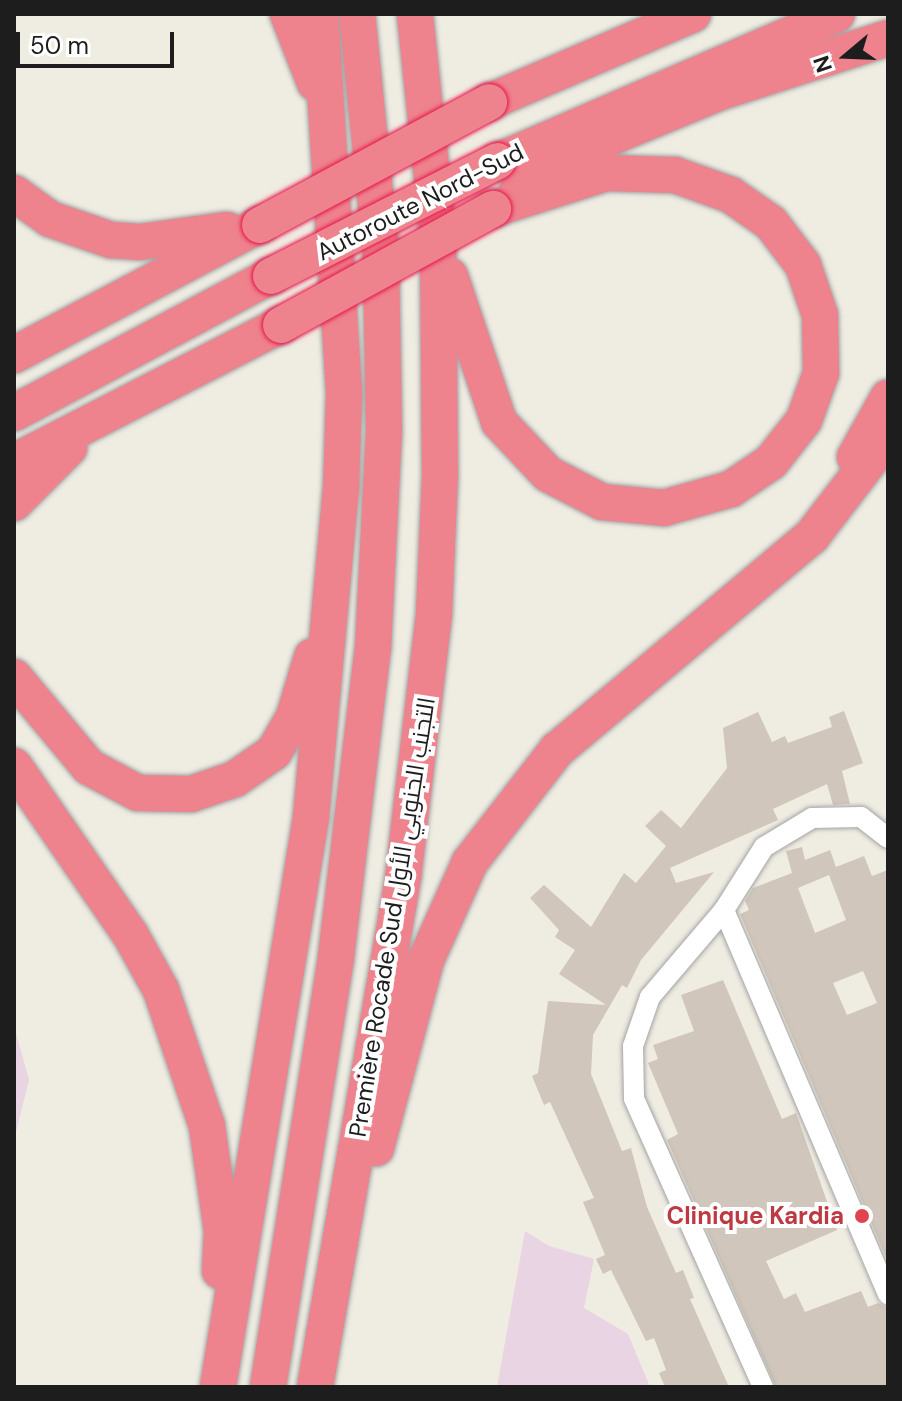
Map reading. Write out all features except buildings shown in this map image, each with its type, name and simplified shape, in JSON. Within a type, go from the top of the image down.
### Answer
[{"type":"highway","points":[[288,14],[331,125]]},
{"type":"highway","points":[[218,1387],[311,817],[341,490],[344,392],[331,125],[320,14]]},
{"type":"highway","name":"Première Rocade Sud التجنب الجنوبي الأول","points":[[268,1387],[334,972],[373,648],[384,431],[381,253],[357,14]]},
{"type":"highway","name":"Première Rocade Sud التجنب الجنوبي الأول","points":[[315,1387],[403,878],[426,707],[440,476],[438,234],[415,14]]},
{"type":"highway","points":[[14,355],[489,102],[693,14]]},
{"type":"highway","points":[[14,462],[281,325],[493,209],[565,156],[834,26],[888,38]]},
{"type":"highway","name":"Autoroute Nord-Sud","points":[[14,413],[271,276],[498,161],[834,26]]},
{"type":"highway","points":[[438,234],[499,422],[548,474],[602,502],[664,508],[731,489],[771,462],[804,420],[821,373],[820,315],[803,265],[771,223],[731,195],[675,175],[606,173],[493,209]]},
{"type":"highway","points":[[14,193],[50,219],[111,240],[170,239],[260,225]]},
{"type":"highway","points":[[14,503],[70,448],[199,367]]},
{"type":"highway","points":[[812,536],[888,398]]},
{"type":"highway","points":[[326,1318],[426,960],[470,862],[557,750],[812,536],[888,437]]},
{"type":"highway","points":[[14,677],[89,767],[117,784],[161,796],[215,788],[266,758],[285,733],[329,598]]},
{"type":"highway","points":[[14,766],[130,934],[161,990],[195,1084],[207,1126],[222,1231],[205,1387]]},
{"type":"street","points":[[763,1387],[634,1098],[633,1046],[650,997],[724,910],[764,847],[812,818],[861,817],[888,838]]},
{"type":"street","points":[[724,910],[888,1295]]},
{"type":"shaded area","points":[[14,1026],[29,1080],[14,1140]]},
{"type":"shaded area","points":[[525,1231],[549,1246],[594,1259],[584,1308],[628,1334],[650,1387],[497,1387]]},
{"type":"place","name":"Clinique Kardia","points":[[862,1216]]}]
